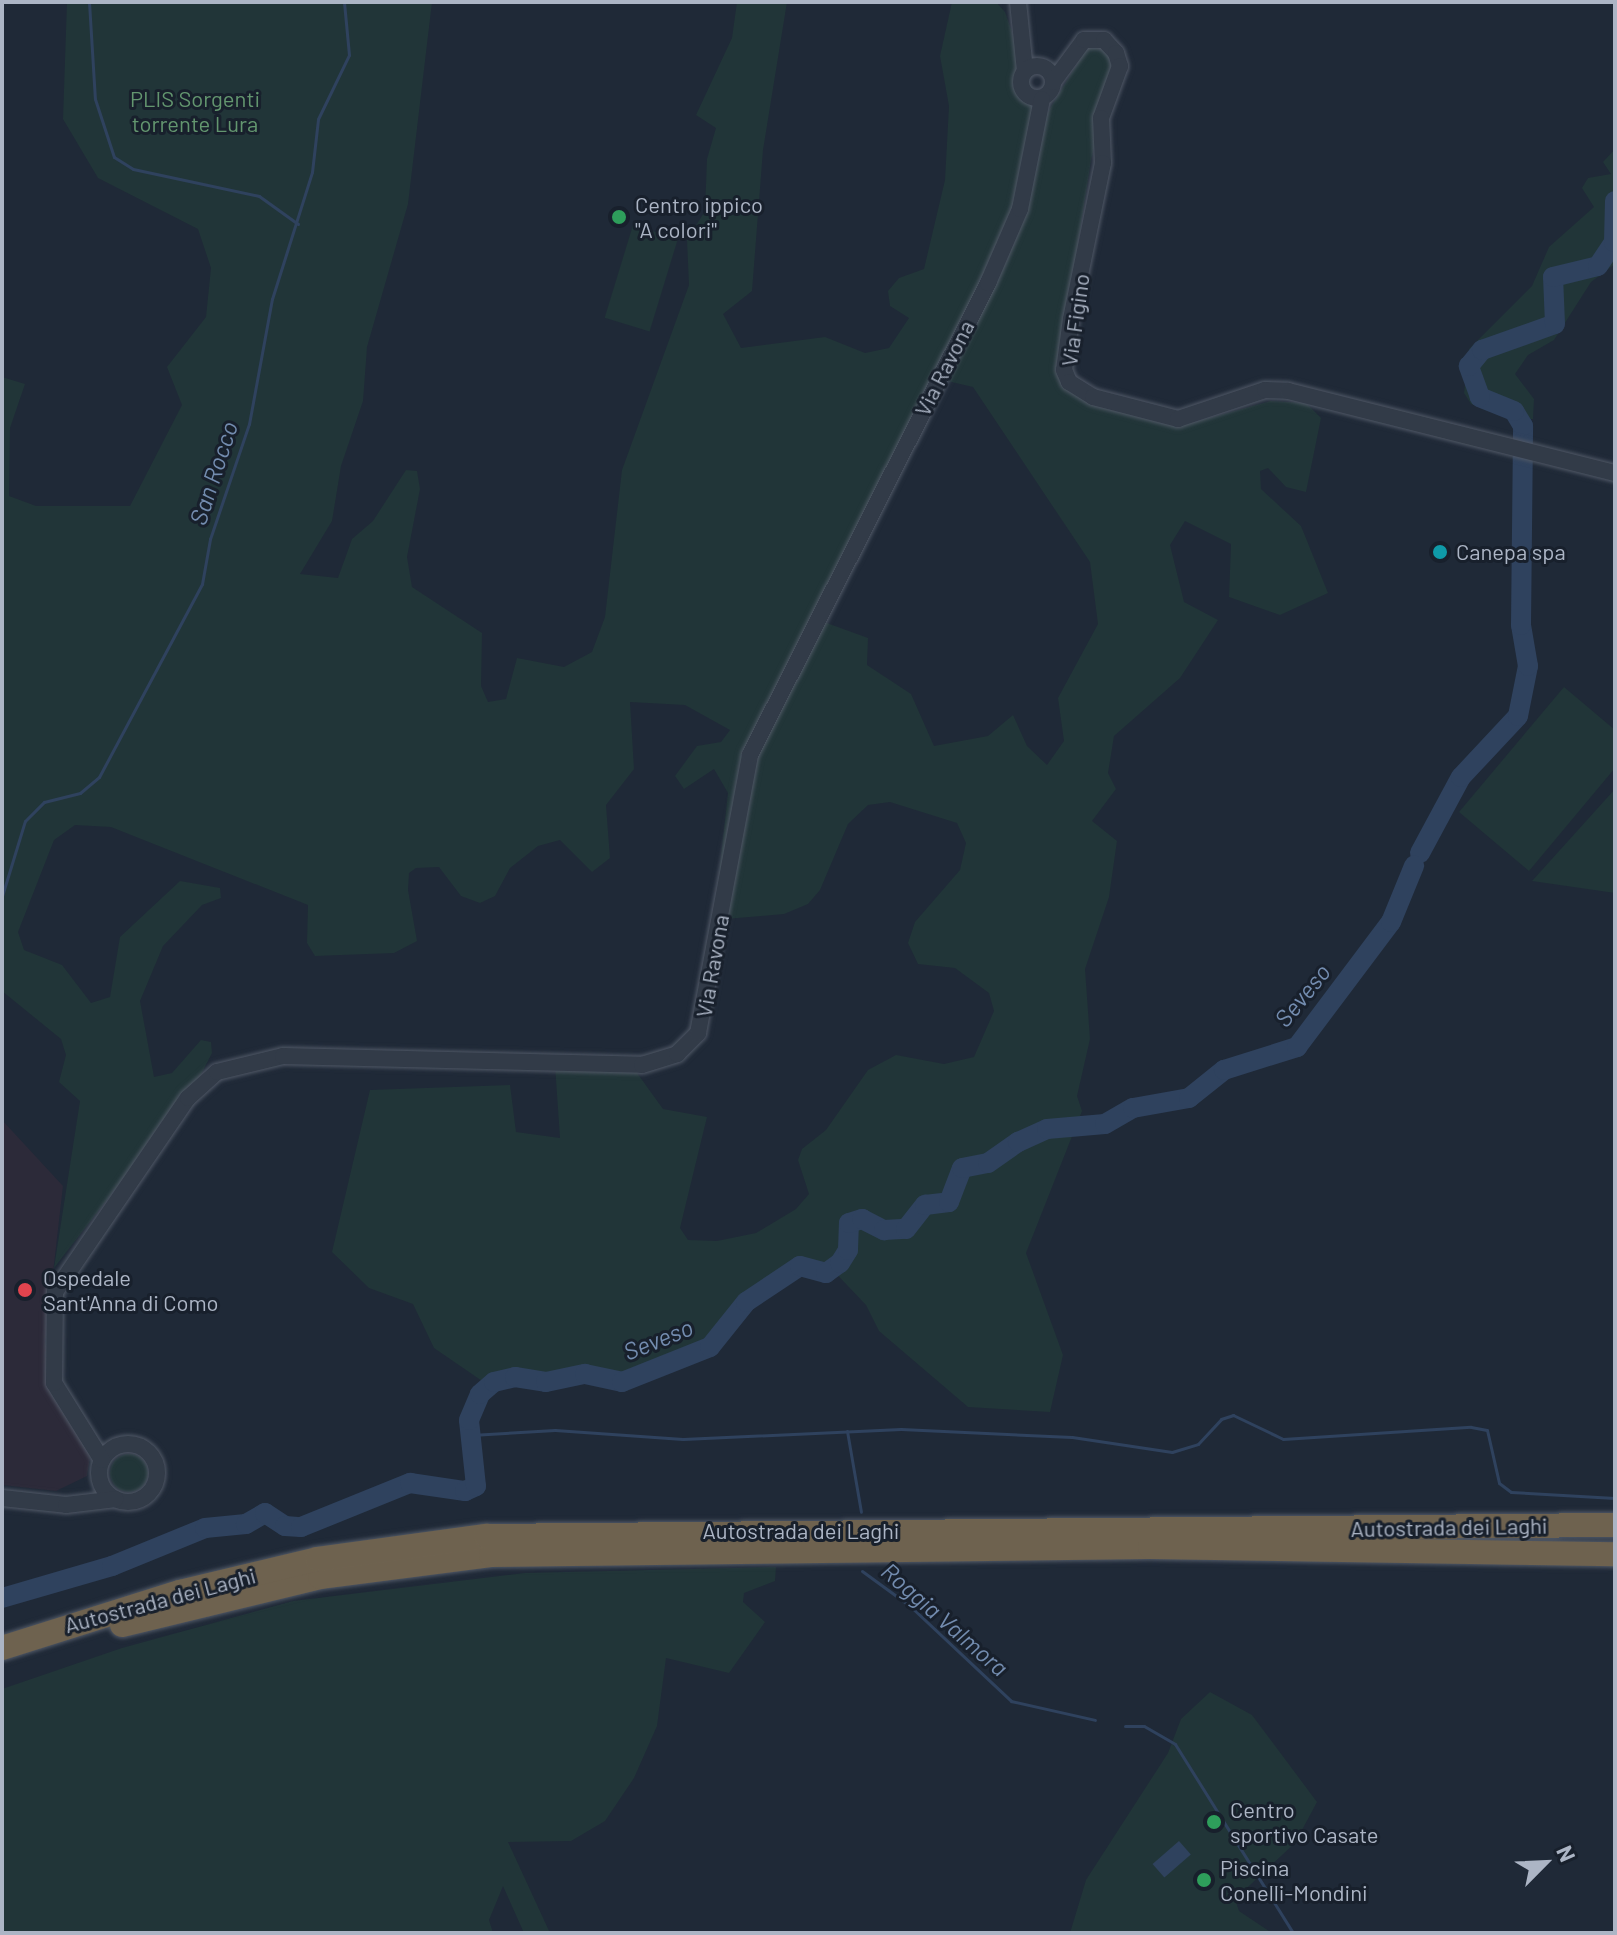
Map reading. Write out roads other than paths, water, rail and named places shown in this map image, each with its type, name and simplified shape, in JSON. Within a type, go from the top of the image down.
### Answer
[{"type":"highway","name":"Autostrada dei Laghi","points":[[2,1648],[180,1592],[317,1559],[486,1536],[1615,1525]]},
{"type":"highway","name":"Autostrada dei Laghi","points":[[2,1664],[122,1625],[320,1577],[491,1555],[1134,1547],[1615,1554]]},
{"type":"street","points":[[1018,2],[1022,31],[1046,69],[1036,99]]},
{"type":"street","name":"Via Figino","points":[[1046,69],[1078,44],[1098,38],[1110,45],[1120,66],[1101,118],[1103,163],[1071,319],[1064,370],[1069,382],[1093,397],[1178,419],[1265,390],[1288,391],[1615,473]]},
{"type":"street","name":"Via Ravona","points":[[102,1460],[92,1441],[64,1407],[54,1383],[55,1292],[182,1106],[217,1072],[283,1056],[642,1065],[677,1054],[698,1033],[707,1012],[750,755],[988,283],[1020,209],[1034,130],[1036,99],[1046,69]]},
{"type":"street","points":[[2,1498],[66,1505],[144,1498],[157,1473],[145,1449],[92,1441]]},
{"type":"street","points":[[116,1447],[102,1460],[102,1486],[116,1499]]},
{"type":"street","points":[[2,1491],[77,1498],[102,1486]]},
{"type":"water","points":[[1179,1841],[1191,1855],[1164,1878],[1153,1864]]},
{"type":"waterway","points":[[89,2],[95,99],[114,157],[133,169],[259,196],[298,224]]},
{"type":"waterway","name":"San Rocco","points":[[2,896],[25,821],[44,802],[80,793],[99,777],[202,584],[210,539],[249,424],[272,299],[312,172],[318,119],[349,55],[344,2]]},
{"type":"waterway","name":"Seveso","points":[[1420,853],[1461,777],[1518,716],[1528,666],[1521,625],[1523,426],[1514,411],[1480,397],[1469,366],[1482,350],[1555,324],[1553,277],[1598,266],[1614,242],[1615,201]]},
{"type":"waterway","name":"Seveso","points":[[2,1598],[112,1566],[205,1528],[246,1524],[265,1513],[285,1526],[301,1527],[410,1483],[465,1491],[476,1486],[469,1420],[480,1394],[494,1382],[515,1377],[546,1382],[585,1374],[622,1382],[710,1347],[746,1302],[800,1266],[826,1273],[840,1263],[848,1250],[849,1223],[862,1219],[884,1230],[906,1229],[925,1205],[949,1202],[962,1168],[988,1163],[1018,1142],[1047,1129],[1105,1124],[1133,1108],[1189,1098],[1224,1070],[1297,1047],[1391,922],[1414,866]]},
{"type":"waterway","points":[[471,1435],[555,1430],[683,1439],[901,1429],[1072,1437],[1172,1452],[1198,1444],[1221,1419],[1233,1415],[1283,1439],[1471,1427],[1487,1430],[1499,1483],[1511,1492],[1615,1498]]},
{"type":"waterway","points":[[847,1431],[861,1512]]},
{"type":"waterway","name":"Roggia Valmora","points":[[862,1571],[910,1606],[1011,1701],[1095,1720]]},
{"type":"waterway","name":"Roggia Valmora","points":[[1125,1726],[1144,1726],[1175,1744],[1293,1933]]},
{"type":"place","name":"Centro ippico \"A colori\"","points":[[619,217]]},
{"type":"place","name":"Canepa spa","points":[[1440,552]]},
{"type":"place","name":"Ospedale Sant'Anna di Como","points":[[25,1290]]},
{"type":"place","name":"Centro sportivo Casate","points":[[1214,1822]]},
{"type":"place","name":"Piscina Conelli-Mondini","points":[[1204,1880]]},
{"type":"park label","name":"PLIS Sorgenti torrente Lura","points":[[195,110]]}]
